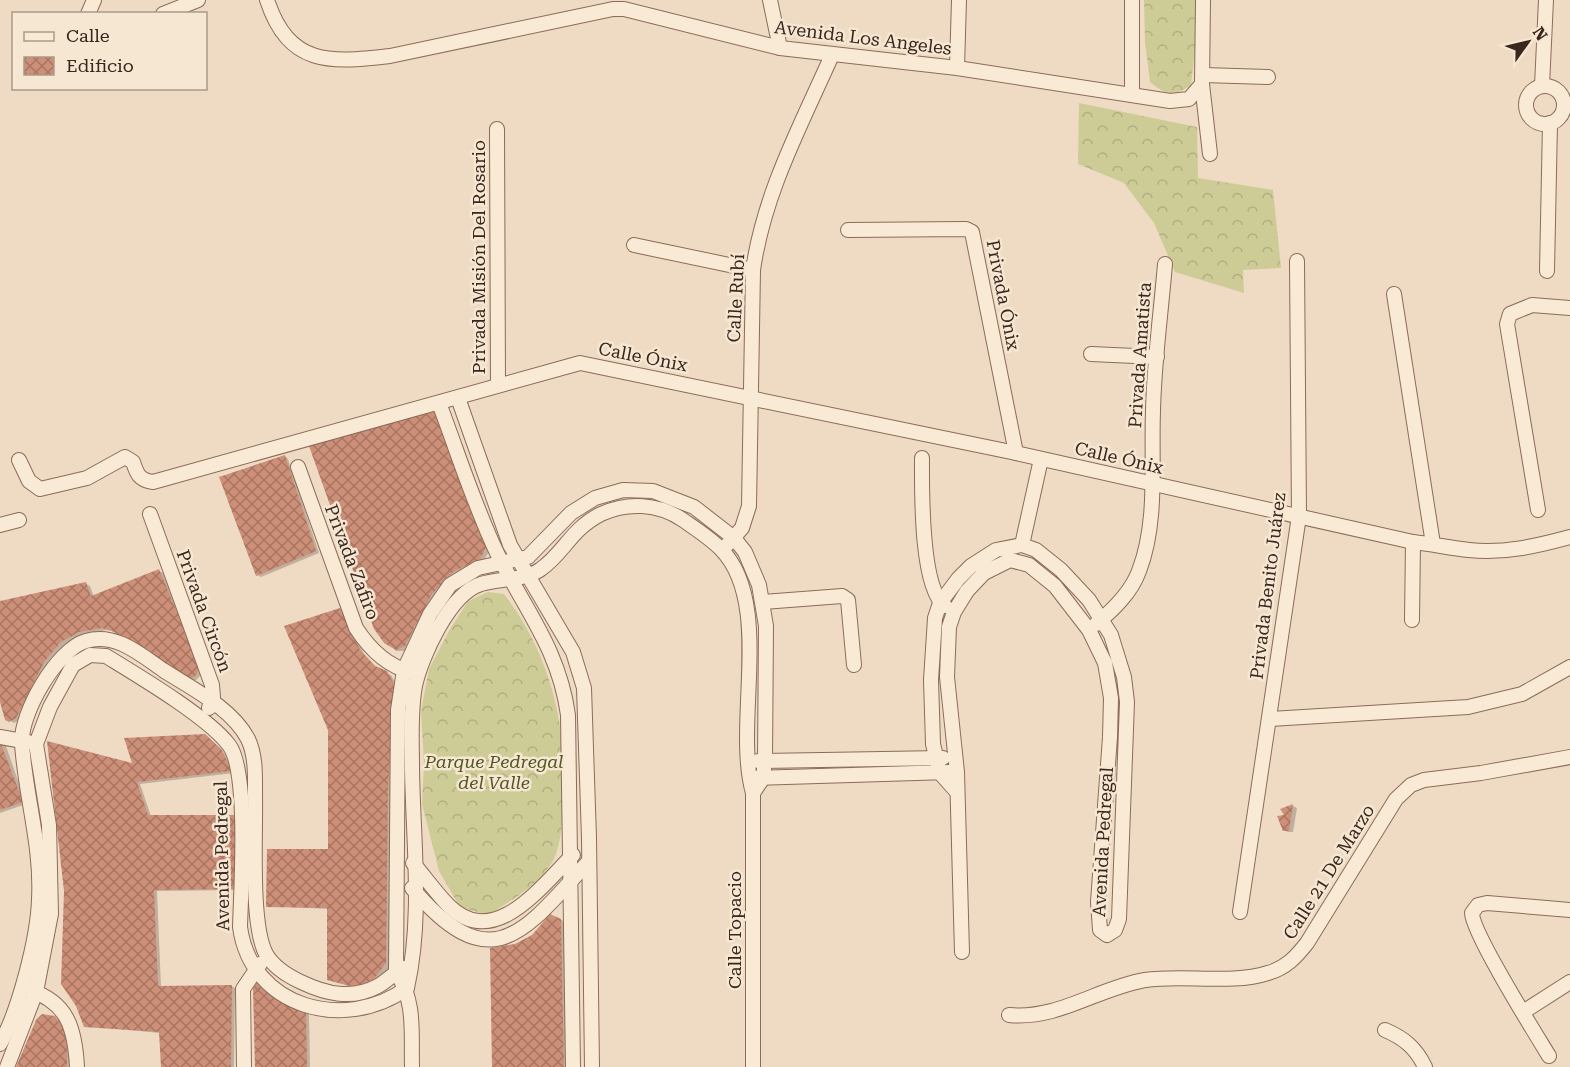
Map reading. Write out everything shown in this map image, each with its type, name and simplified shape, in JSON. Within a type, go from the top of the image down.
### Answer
[{"type":"street","points":[[168,12],[198,0]]},
{"type":"street","name":"Avenida Los Angeles","points":[[267,0],[276,23],[295,47],[314,57],[335,59],[362,59],[430,50],[613,9],[635,10],[780,48],[957,68],[1179,102],[1189,99],[1203,79]]},
{"type":"street","points":[[585,0],[589,14]]},
{"type":"street","points":[[770,0],[780,48]]},
{"type":"street","points":[[957,68],[958,0]]},
{"type":"street","points":[[1132,0],[1132,95]]},
{"type":"street","points":[[1203,0],[1203,79],[1210,154]]},
{"type":"street","points":[[1542,86],[1546,0]]},
{"type":"street","name":"Calle Rubí","points":[[723,550],[747,518],[749,506],[753,270],[757,243],[774,185],[832,55]]},
{"type":"street","points":[[1203,79],[1268,77]]},
{"type":"street","points":[[1542,86],[1558,90],[1567,105],[1560,117],[1550,123],[1534,120],[1526,106],[1532,90],[1542,86]]},
{"type":"street","points":[[1547,271],[1550,123]]},
{"type":"street","name":"Privada Misión Del Rosario","points":[[497,129],[498,384]]},
{"type":"street","name":"Privada Ónix","points":[[848,230],[966,229],[972,232],[1016,453]]},
{"type":"street","points":[[634,244],[753,270]]},
{"type":"street","name":"Privada Benito Juárez","points":[[1240,912],[1299,516],[1297,261]]},
{"type":"street","name":"Privada Amatista","points":[[1089,630],[1125,596],[1139,572],[1147,534],[1152,484],[1153,409],[1165,264]]},
{"type":"street","points":[[1394,294],[1433,544]]},
{"type":"street","points":[[1538,510],[1507,334],[1510,314],[1532,305],[1570,309]]},
{"type":"street","points":[[1091,354],[1157,357]]},
{"type":"street","name":"Calle Ónix","points":[[19,460],[29,481],[40,489],[87,478],[125,457],[129,457],[133,462],[137,474],[144,480],[153,482],[580,363],[1016,453],[1413,542],[1470,550],[1498,551],[1525,548],[1570,537]]},
{"type":"street","points":[[458,398],[502,526],[518,559],[530,575],[573,652],[584,688],[589,838],[592,1067]]},
{"type":"street","points":[[439,403],[483,519],[509,578],[548,643],[565,693],[571,857],[573,1067]]},
{"type":"street","points":[[922,458],[924,538],[931,579],[940,603],[954,612]]},
{"type":"street","points":[[957,792],[940,773],[936,758],[931,709],[932,647],[940,603],[958,579],[986,555],[1004,546],[1022,545],[1041,459]]},
{"type":"street","name":"Privada Zafiro","points":[[298,467],[356,627],[377,655],[404,670],[419,673]]},
{"type":"street","points":[[407,988],[396,972],[398,710],[404,670],[430,614],[442,593],[460,577],[478,568],[534,553],[580,507],[595,498],[623,489],[653,491],[678,498],[694,507],[734,538],[752,567],[763,602],[767,684],[765,760],[756,778]]},
{"type":"street","points":[[412,1067],[410,1006],[407,988],[412,963],[415,892],[412,715],[419,673],[435,637],[459,597],[479,584],[530,575],[544,566],[571,535],[589,521],[614,509],[634,506],[654,507],[678,516],[723,550],[744,592],[748,621],[747,761],[756,778]]},
{"type":"street","name":"Privada Circón","points":[[150,514],[212,685],[212,702]]},
{"type":"street","points":[[0,525],[19,520]]},
{"type":"street","points":[[1412,620],[1413,542]]},
{"type":"street","name":"Avenida Pedregal","points":[[962,952],[956,765],[947,677],[949,636],[954,612],[967,591],[984,573],[1003,563],[1019,561],[1038,570],[1055,586],[1089,630],[1105,663],[1111,698],[1098,926],[1107,935],[1115,930],[1119,919],[1127,702],[1125,677],[1102,619],[1089,600],[1061,570],[1036,550],[1022,545]]},
{"type":"street","points":[[763,602],[842,596],[848,600],[851,606],[854,665]]},
{"type":"street","name":"Avenida Pedregal","points":[[0,1044],[8,1031],[21,987],[39,899],[30,796],[21,741],[41,688],[52,668],[69,649],[93,639],[107,639],[129,647],[212,702],[239,725],[247,738],[254,758],[257,930],[268,957],[293,978],[310,986],[349,995],[369,990],[412,963]]},
{"type":"street","name":"Avenida Pedregal","points":[[36,744],[60,685],[73,666],[90,655],[106,656],[202,720],[229,744],[237,768],[242,874],[240,927],[242,944],[255,969],[291,999],[317,1009],[334,1011],[367,1008],[392,999],[407,988]]},
{"type":"street","points":[[1270,719],[1468,707],[1522,694],[1570,667]]},
{"type":"street","points":[[202,720],[212,702]]},
{"type":"street","points":[[0,737],[11,741],[36,744],[49,825],[53,896],[50,927],[36,992],[7,1067]]},
{"type":"street","name":"Calle 21 De Marzo","points":[[1009,1015],[1037,1015],[1056,1010],[1111,988],[1147,980],[1245,977],[1282,968],[1301,950],[1396,798],[1411,785],[1424,780],[1570,757]]},
{"type":"street","points":[[747,761],[936,758],[956,765]]},
{"type":"street","points":[[756,778],[940,773],[956,765]]},
{"type":"street","name":"Calle Topacio","points":[[753,1067],[753,793],[756,778]]},
{"type":"street","points":[[397,843],[457,913],[465,917],[489,921],[512,913],[589,838]]},
{"type":"street","points":[[397,870],[415,892],[459,932],[493,941],[515,934],[532,921],[589,861]]},
{"type":"street","points":[[1549,1056],[1479,932],[1472,913],[1478,905],[1486,903],[1570,910]]},
{"type":"street","points":[[244,1067],[243,989],[255,969],[268,957]]},
{"type":"street","points":[[1523,1012],[1570,982]]},
{"type":"street","points":[[21,987],[58,1004],[74,1034],[77,1067]]},
{"type":"street","points":[[1385,1030],[1404,1039],[1417,1053],[1425,1067]]},
{"type":"green space","points":[[1144,0],[1196,0],[1196,40],[1191,85],[1175,93],[1160,90],[1150,82],[1145,42]]},
{"type":"green space","points":[[1079,103],[1197,127],[1198,178],[1273,190],[1281,268],[1243,270],[1244,293],[1175,272],[1154,223],[1124,183],[1078,164]]},
{"type":"green space","name":"Parque Pedregal del Valle","points":[[488,592],[504,594],[521,618],[545,669],[560,724],[564,781],[561,832],[553,861],[543,875],[528,888],[488,915],[460,907],[439,871],[422,804],[424,763],[421,711],[429,669],[449,631],[468,601]]},
{"type":"building","points":[[438,407],[475,504],[486,548],[480,559],[453,572],[432,594],[405,646],[396,650],[384,643],[374,629],[309,446]]},
{"type":"building","points":[[285,455],[316,551],[256,576],[219,477]]},
{"type":"building","points":[[159,569],[198,663],[199,670],[195,676],[188,680],[112,631],[102,628],[79,632],[61,642],[44,662],[16,718],[9,722],[5,720],[0,702],[0,601],[86,582],[91,596]]},
{"type":"building","points":[[340,608],[360,650],[375,666],[387,671],[394,684],[388,788],[386,963],[373,980],[353,987],[327,980],[327,908],[266,907],[267,849],[328,849],[328,730],[284,626]]},
{"type":"building","points":[[205,734],[222,750],[231,771],[137,782],[148,815],[235,815],[236,889],[154,890],[158,986],[232,985],[231,1067],[161,1067],[159,1032],[84,1027],[76,1006],[61,984],[64,891],[47,741],[132,763],[124,738]]},
{"type":"building","points":[[0,741],[23,802],[0,810]]},
{"type":"building","points":[[1293,804],[1289,831],[1283,831],[1277,816],[1284,815],[1280,809]]},
{"type":"building","points":[[550,914],[561,919],[564,1067],[492,1067],[490,948],[515,944],[532,935]]},
{"type":"building","points":[[258,981],[306,1009],[307,1067],[255,1067],[253,988]]},
{"type":"building","points":[[42,1014],[55,1016],[67,1031],[67,1067],[16,1067],[36,1020]]}]
